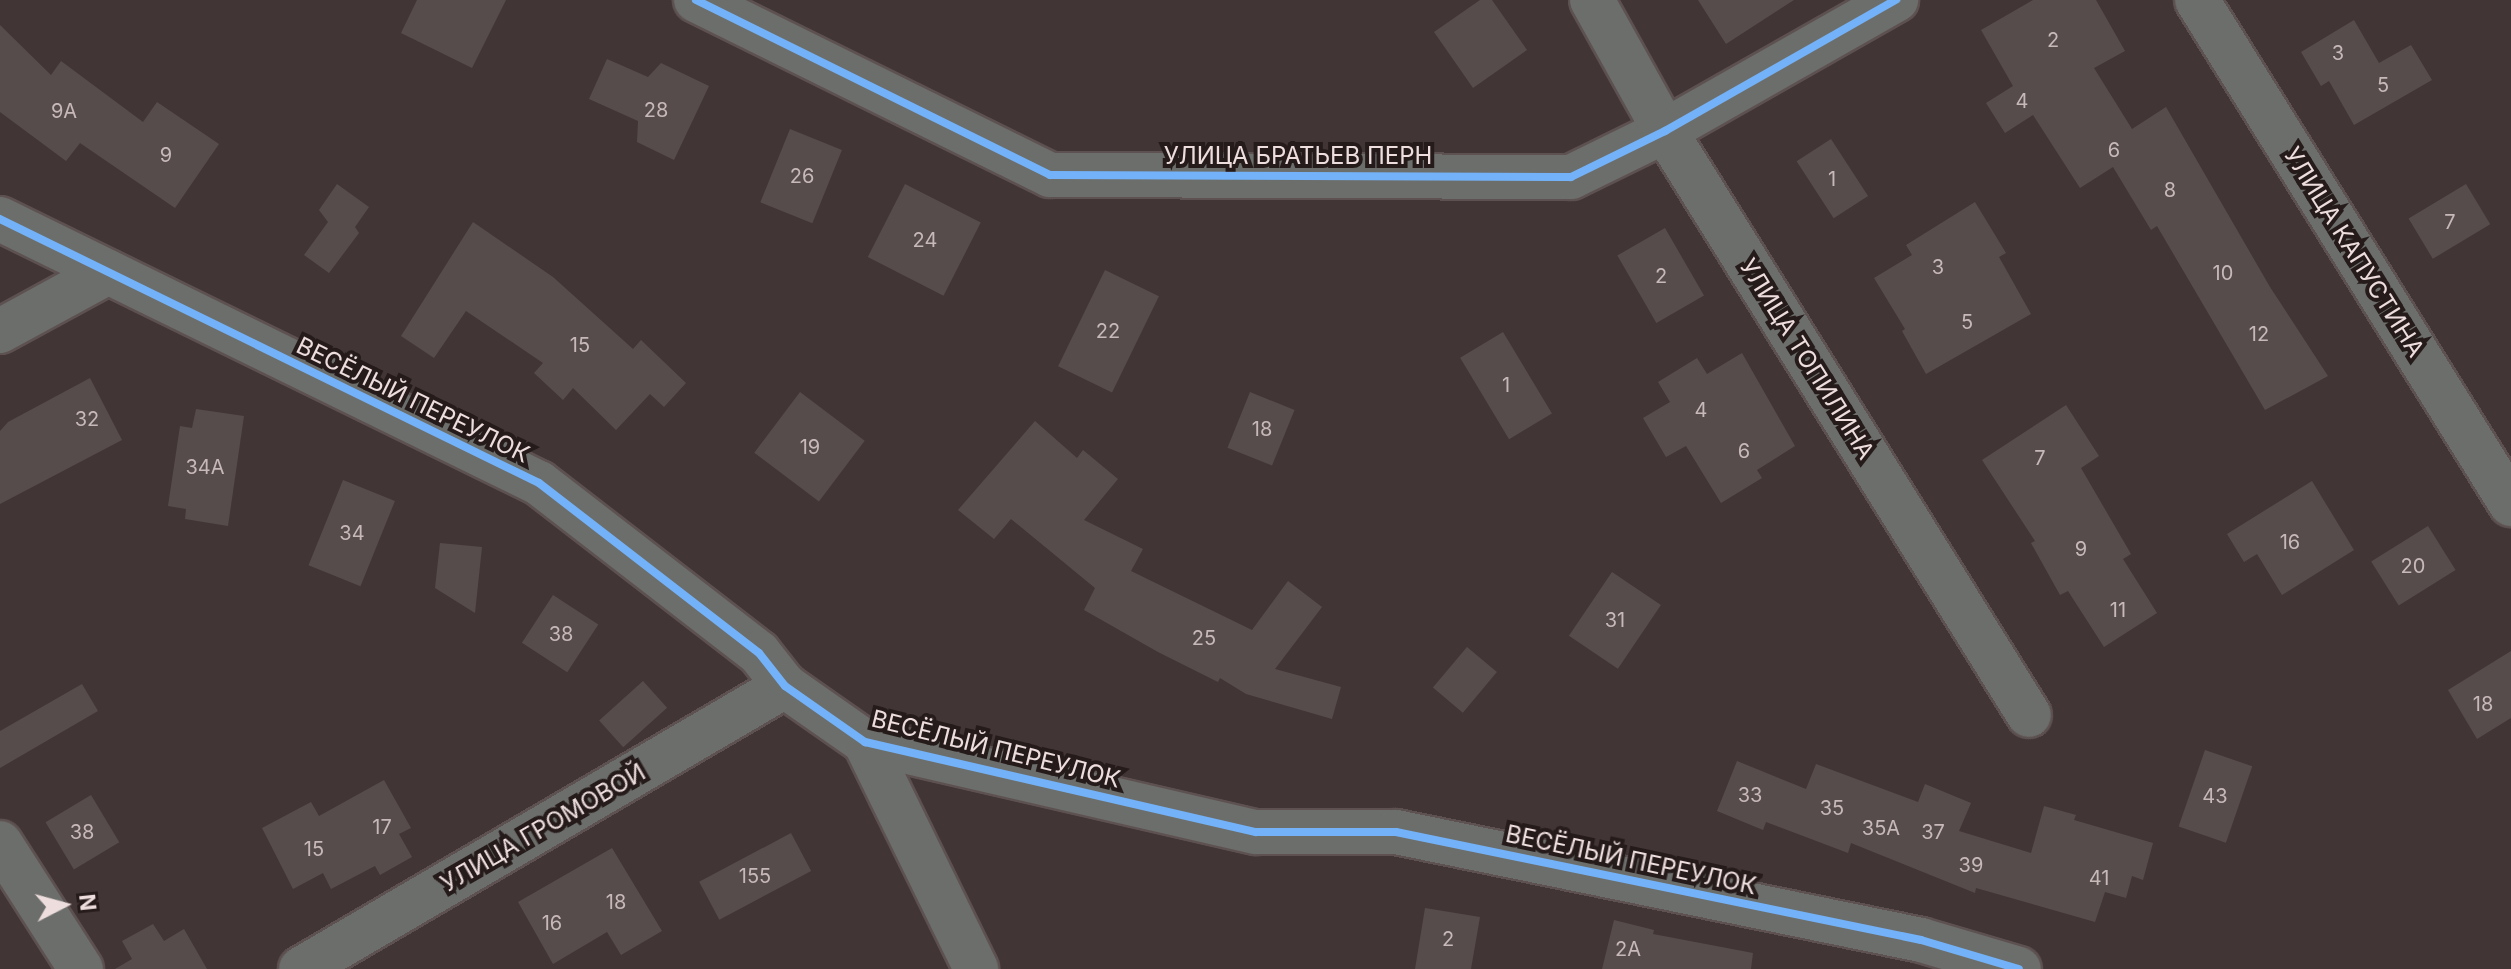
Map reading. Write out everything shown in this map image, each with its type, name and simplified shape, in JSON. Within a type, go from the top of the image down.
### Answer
[{"type":"street","name":"УЛИЦА БРАТЬЕВ ПЕРН","points":[[696,0],[1050,175],[1571,177],[1665,131],[1896,0]]},
{"type":"street","name":"УЛИЦА ТОПИЛИНА","points":[[1592,0],[1665,131],[2029,715]]},
{"type":"street","name":"УЛИЦА КАПУСТИНА","points":[[2197,0],[2511,504]]},
{"type":"street","name":"ВЕСЁЛЫЙ ПЕРЕУЛОК","points":[[0,219],[539,483],[759,653],[785,686],[865,742],[1256,832],[1396,832],[1919,954],[2019,969]]},
{"type":"street","points":[[0,331],[108,272]]},
{"type":"street","name":"УЛИЦА ГРОМОВОЙ","points":[[319,964],[785,686]]},
{"type":"street","points":[[865,742],[976,969]]},
{"type":"street","points":[[0,843],[81,969]]},
{"type":"building","points":[[417,0],[506,0],[472,68],[401,33]]},
{"type":"building","points":[[1480,0],[1492,0],[1527,50],[1473,88],[1434,32]]},
{"type":"building","points":[[1698,0],[1794,0],[1726,44]]},
{"type":"building","points":[[2033,0],[2096,0],[2125,51],[2094,68],[2132,129],[2166,107],[2270,287],[2328,376],[2265,410],[2157,226],[2151,230],[2113,167],[2080,188],[2033,115],[2005,133],[1986,103],[2013,86],[1981,30]]},
{"type":"building","points":[[2354,20],[2379,63],[2411,45],[2432,80],[2354,125],[2329,81],[2321,86],[2301,52]]},
{"type":"building","points":[[0,25],[51,75],[61,61],[143,122],[157,102],[219,144],[175,208],[80,143],[66,161],[0,112]]},
{"type":"building","points":[[607,59],[648,77],[661,63],[709,86],[674,160],[637,142],[638,121],[589,99]]},
{"type":"building","points":[[790,129],[842,150],[812,223],[760,202]]},
{"type":"building","points":[[1831,139],[1868,196],[1834,218],[1797,161]]},
{"type":"building","points":[[337,184],[369,207],[355,227],[359,233],[329,273],[304,255],[328,222],[319,210]]},
{"type":"building","points":[[905,184],[981,223],[944,296],[868,257]]},
{"type":"building","points":[[2466,184],[2490,224],[2433,259],[2409,219]]},
{"type":"building","points":[[1975,202],[2006,253],[1999,257],[2031,314],[1926,374],[1902,331],[1905,329],[1874,278],[1912,255],[1906,245]]},
{"type":"building","points":[[473,222],[553,277],[633,349],[641,340],[686,383],[664,407],[650,394],[616,430],[573,388],[563,400],[534,373],[543,363],[466,311],[434,358],[401,336]]},
{"type":"building","points":[[1665,228],[1704,296],[1656,323],[1617,256]]},
{"type":"building","points":[[1105,270],[1159,296],[1112,392],[1058,366]]},
{"type":"building","points":[[1503,332],[1552,413],[1509,439],[1460,358]]},
{"type":"building","points":[[1742,353],[1795,446],[1757,470],[1762,478],[1721,503],[1686,446],[1666,457],[1643,418],[1670,402],[1658,382],[1697,358],[1707,374]]},
{"type":"building","points":[[90,378],[122,440],[0,504],[0,431],[8,422]]},
{"type":"building","points":[[800,392],[865,441],[819,501],[754,453]]},
{"type":"building","points":[[1250,392],[1295,410],[1272,466],[1228,448]]},
{"type":"building","points":[[2066,405],[2099,456],[2081,468],[2131,554],[2123,559],[2157,613],[2104,647],[2068,591],[2060,595],[2031,543],[2035,541],[1982,460]]},
{"type":"building","points":[[196,409],[244,416],[228,526],[185,519],[186,509],[168,506],[180,426],[192,428]]},
{"type":"building","points":[[1035,421],[1077,458],[1083,450],[1118,479],[1084,520],[1143,549],[1131,571],[1252,630],[1288,581],[1322,607],[1275,669],[1341,687],[1332,719],[1246,694],[1220,678],[1218,682],[1158,652],[1084,610],[1095,588],[1011,519],[994,539],[958,510]]},
{"type":"building","points":[[343,480],[395,501],[360,586],[309,565]]},
{"type":"building","points":[[2312,481],[2354,550],[2282,595],[2257,554],[2244,562],[2227,534]]},
{"type":"building","points":[[2428,526],[2456,570],[2399,606],[2371,562]]},
{"type":"building","points":[[440,543],[482,547],[475,613],[435,588]]},
{"type":"building","points":[[1612,572],[1661,605],[1618,669],[1569,636]]},
{"type":"building","points":[[553,595],[598,624],[567,672],[522,643]]},
{"type":"building","points":[[1467,647],[1497,672],[1463,713],[1433,688]]},
{"type":"building","points":[[2511,651],[2511,718],[2477,739],[2448,690]]},
{"type":"building","points":[[643,681],[667,708],[623,747],[599,720]]},
{"type":"building","points":[[82,684],[98,711],[0,768],[0,731]]},
{"type":"building","points":[[2205,750],[2252,766],[2226,843],[2179,827]]},
{"type":"building","points":[[1737,761],[1806,789],[1816,764],[1918,802],[1925,784],[1971,803],[1959,831],[2031,853],[2044,806],[2076,815],[2074,820],[2153,843],[2143,880],[2132,876],[2126,898],[2105,892],[2095,922],[1976,888],[1975,893],[1851,843],[1848,853],[1766,822],[1763,830],[1717,811]]},
{"type":"building","points":[[384,780],[411,828],[399,834],[412,857],[380,875],[375,866],[331,889],[323,873],[293,889],[262,828],[311,802],[319,816]]},
{"type":"building","points":[[91,795],[119,842],[74,869],[46,822]]},
{"type":"building","points":[[791,833],[811,871],[719,920],[699,882]]},
{"type":"building","points":[[612,848],[662,931],[621,955],[607,932],[553,964],[518,902]]},
{"type":"building","points":[[1425,908],[1480,917],[1471,969],[1415,969]]},
{"type":"building","points":[[1614,920],[1654,930],[1653,934],[1753,953],[1751,969],[1602,969]]},
{"type":"building","points":[[153,924],[164,941],[184,929],[207,969],[115,969],[132,959],[122,941]]},
{"type":"cycle path","points":[[696,0],[1050,175],[1571,177],[1665,131],[1896,0]]},
{"type":"cycle path","points":[[0,219],[539,483],[759,653],[785,686],[865,742],[1256,832],[1396,832],[1921,940],[2019,969]]}]
